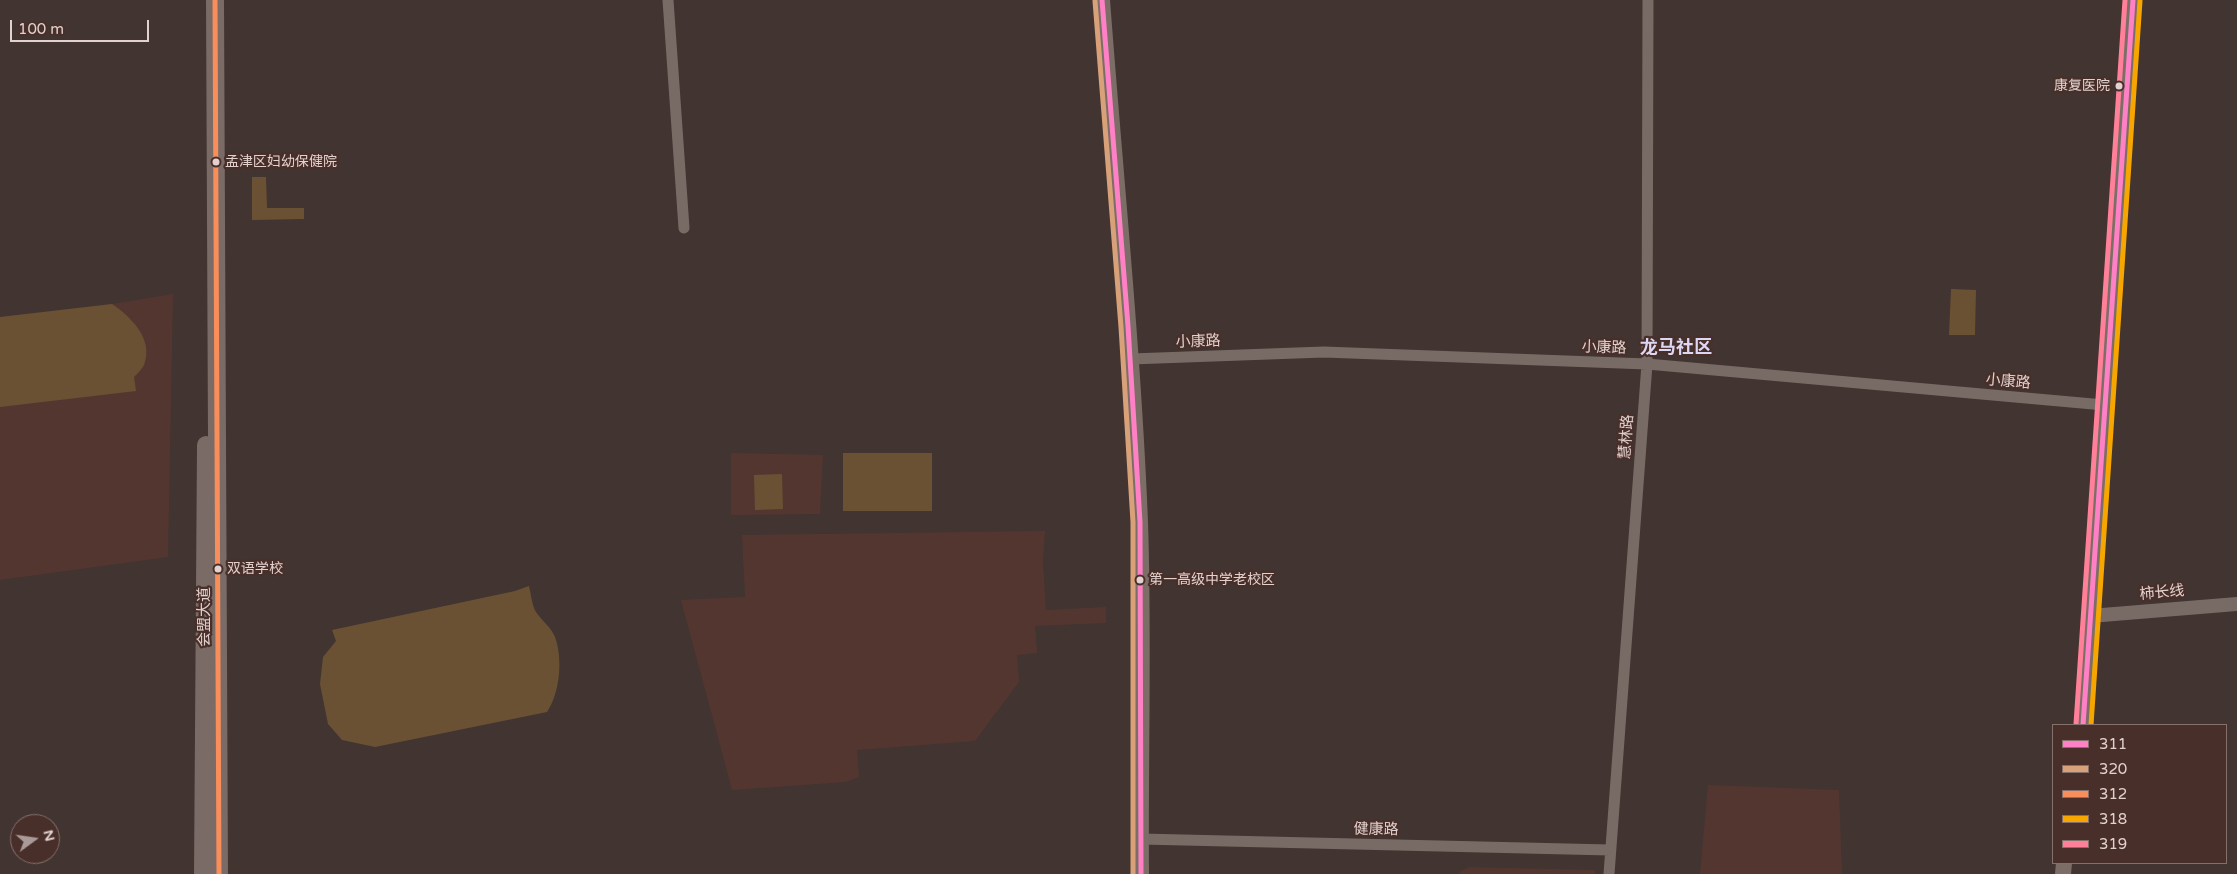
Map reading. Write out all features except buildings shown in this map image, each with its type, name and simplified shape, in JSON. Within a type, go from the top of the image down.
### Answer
[{"type":"main road","name":"会盟大道","points":[[203,874],[206,0]]},
{"type":"main road","name":"会盟大道","points":[[215,0],[219,874]]},
{"type":"main road","points":[[1093,0],[1120,350],[1130,522],[1132,615],[1130,874]]},
{"type":"main road","points":[[1102,0],[1131,359],[1142,615],[1141,874]]},
{"type":"main road","points":[[2073,724],[2123,0]]},
{"type":"main road","points":[[2083,724],[2133,0]]},
{"type":"street","points":[[668,0],[684,228]]},
{"type":"street","name":"慧林路","points":[[1609,874],[1625,682],[1647,364],[1648,0]]},
{"type":"street","name":"小康路","points":[[1131,359],[1324,352],[1647,364],[2104,405]]},
{"type":"street","name":"柿长线","points":[[2090,616],[2237,604]]},
{"type":"street","name":"健康路","points":[[1141,839],[1610,850]]},
{"type":"shaded area","points":[[252,177],[266,177],[267,208],[304,208],[304,219],[252,220]]},
{"type":"shaded area","points":[[1951,289],[1976,290],[1975,335],[1949,335]]},
{"type":"shaded area","points":[[173,294],[168,557],[0,580],[0,317],[112,304]]},
{"type":"shaded area","points":[[112,304],[133,322],[146,346],[144,365],[134,377],[136,391],[0,407],[0,317]]},
{"type":"shaded area","points":[[731,453],[823,455],[820,514],[731,515]]},
{"type":"shaded area","points":[[843,453],[932,453],[932,511],[843,511]]},
{"type":"shaded area","points":[[782,474],[783,509],[755,510],[754,475]]},
{"type":"shaded area","points":[[1045,531],[1043,561],[1046,610],[1106,607],[1106,623],[1035,626],[1037,653],[1017,655],[1019,682],[975,741],[857,750],[859,777],[846,782],[732,790],[681,600],[745,597],[742,535]]},
{"type":"shaded area","points":[[529,586],[535,609],[553,633],[559,655],[557,686],[547,712],[375,747],[342,740],[328,724],[320,684],[323,657],[336,641],[332,630],[515,591]]},
{"type":"shaded area","points":[[1708,785],[1839,790],[1842,874],[1700,874]]},
{"type":"shaded area","points":[[1469,867],[1595,870],[1595,874],[1460,874],[1459,872]]},
{"type":"transit line","name":"312","points":[[215,0],[219,874]]},
{"type":"transit line","name":"311","points":[[1102,0],[1128,326],[1140,522],[1141,874]]},
{"type":"transit line","name":"319","points":[[2076,724],[2125,0]]},
{"type":"transit line","name":"311","points":[[2083,724],[2133,0]]},
{"type":"transit line","name":"320","points":[[1095,1],[1121,327],[1133,522],[1133,874]]},
{"type":"transit line","name":"318","points":[[2091,724],[2140,1]]},
{"type":"place","name":"康复医院","points":[[2119,86]]},
{"type":"place","name":"孟津区妇幼保健院","points":[[216,162]]},
{"type":"place","name":"双语学校","points":[[218,569]]},
{"type":"place","name":"第一高级中学老校区","points":[[1140,580]]},
{"type":"district","name":"龙马社区","points":[[1676,348]]}]
